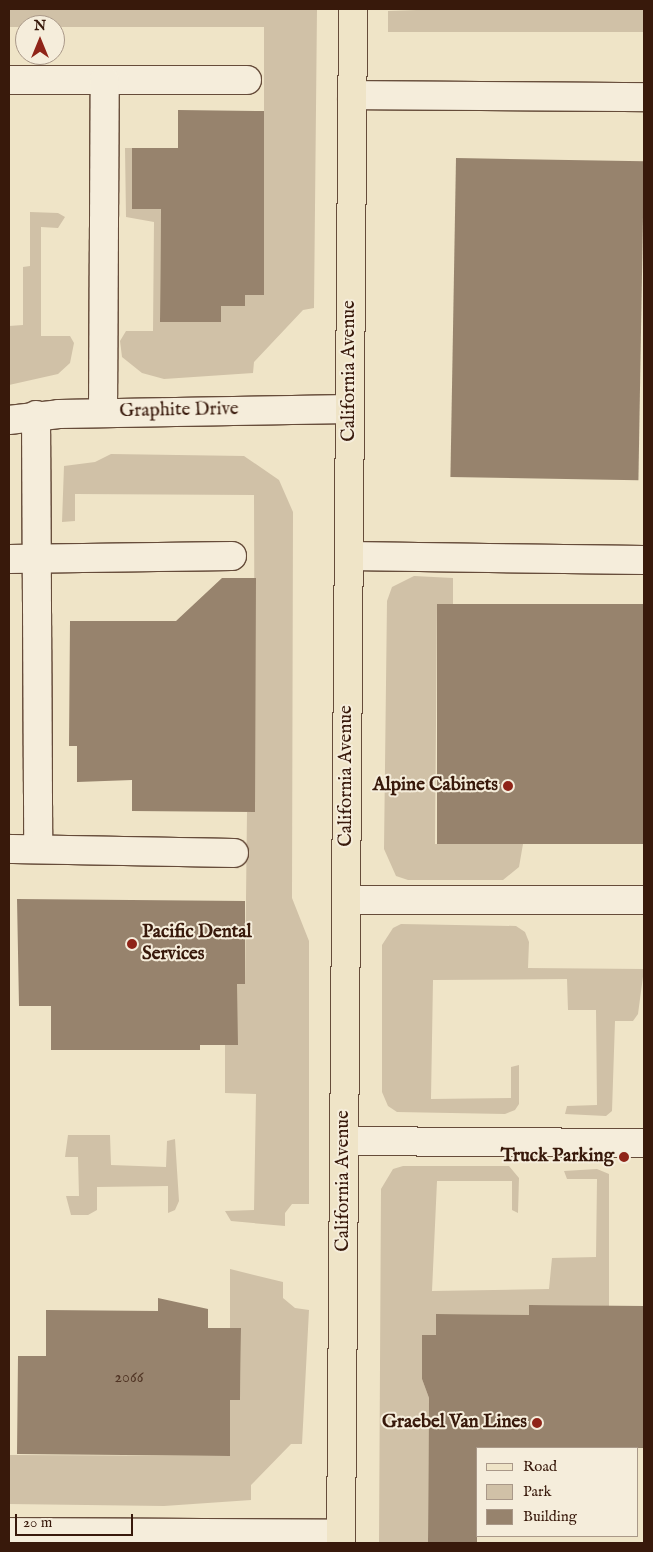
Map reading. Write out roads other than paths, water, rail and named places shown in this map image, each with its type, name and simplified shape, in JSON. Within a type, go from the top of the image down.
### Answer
[{"type":"main road","name":"California Avenue","points":[[341,1538],[353,9]]},
{"type":"street","points":[[9,80],[247,80]]},
{"type":"street","points":[[103,413],[106,80]]},
{"type":"street","points":[[352,94],[644,97]]},
{"type":"street","name":"Graphite Drive","points":[[9,420],[36,415],[103,413],[350,410]]},
{"type":"street","points":[[36,415],[38,849]]},
{"type":"street","points":[[9,559],[232,556]]},
{"type":"street","points":[[349,556],[644,560]]},
{"type":"street","points":[[9,849],[234,853]]},
{"type":"street","points":[[346,900],[644,900]]},
{"type":"street","points":[[344,1141],[644,1143]]},
{"type":"street","points":[[9,1532],[70,1538],[341,1538]]},
{"type":"place","name":"Alpine Cabinets","points":[[508,786]]},
{"type":"place","name":"Pacific Dental Services","points":[[132,944]]},
{"type":"place","name":"Truck Parking","points":[[624,1157]]},
{"type":"place","name":"Graebel Van Lines","points":[[537,1423]]}]
